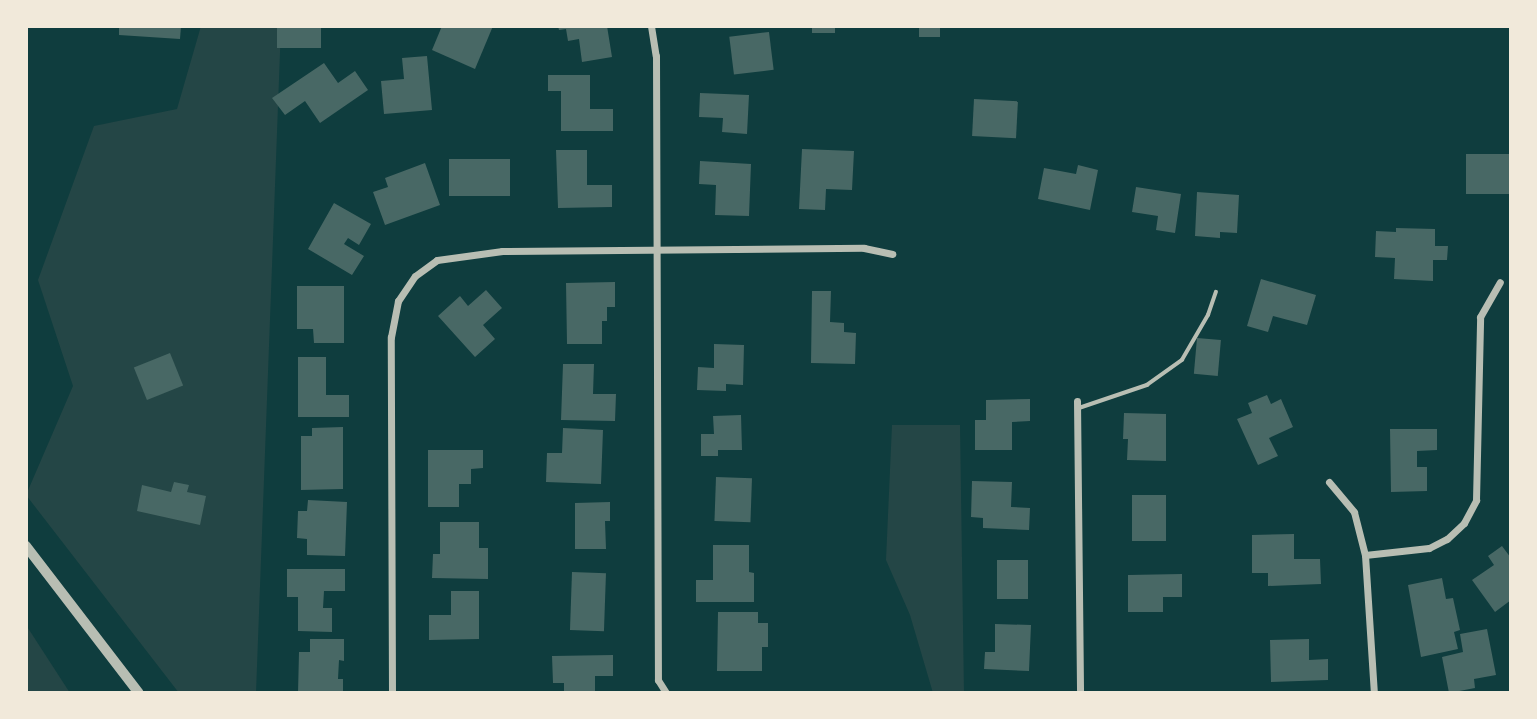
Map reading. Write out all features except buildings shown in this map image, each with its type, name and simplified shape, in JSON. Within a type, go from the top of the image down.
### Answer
[{"type":"street","points":[[651,26],[656,56],[658,680],[666,693]]},
{"type":"street","points":[[392,693],[391,337],[398,300],[415,276],[437,260],[471,253],[655,248],[864,248],[891,254]]},
{"type":"street","points":[[1365,555],[1429,548],[1447,538],[1464,523],[1476,500],[1480,317],[1500,282]]},
{"type":"street","points":[[1077,405],[1080,693]]},
{"type":"street","points":[[1329,482],[1354,512],[1365,555],[1374,693]]},
{"type":"street","points":[[26,546],[139,693]]},
{"type":"lane","points":[[1077,405],[1147,385],[1182,360],[1208,315],[1216,292]]},
{"type":"shaded area","points":[[201,26],[281,26],[256,693],[179,693],[26,495],[73,386],[38,280],[94,126],[177,109]]},
{"type":"shaded area","points":[[892,425],[960,425],[964,693],[933,693],[910,615],[886,560]]},
{"type":"shaded area","points":[[26,625],[70,693],[26,693]]}]
